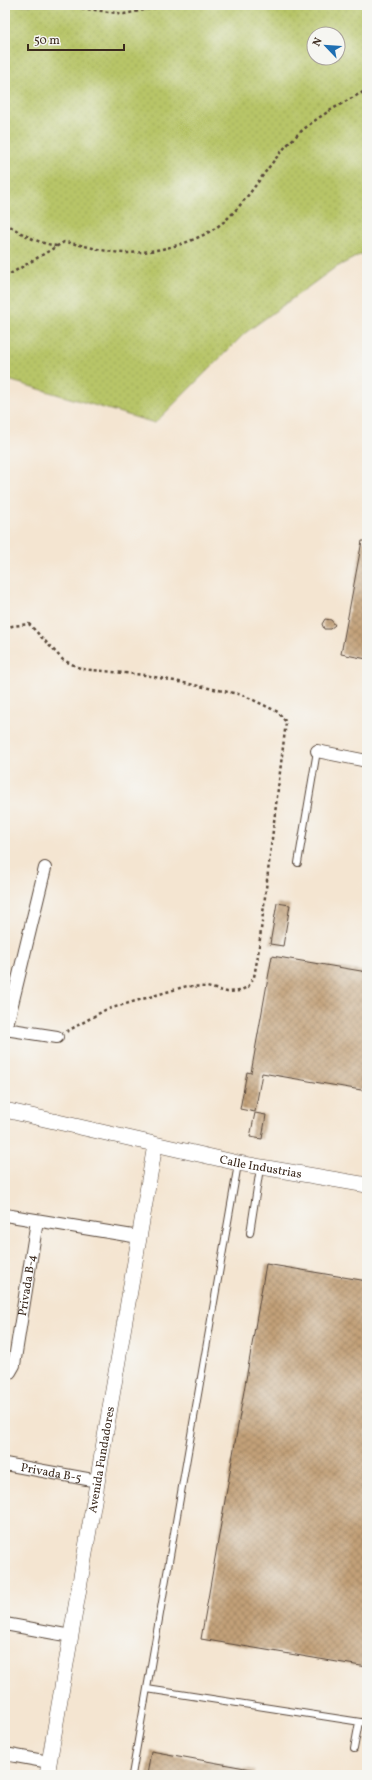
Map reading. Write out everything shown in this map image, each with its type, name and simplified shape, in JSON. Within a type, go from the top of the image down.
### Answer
[{"type":"street","points":[[317,751],[367,761]]},
{"type":"street","points":[[45,868],[6,1029],[57,1036]]},
{"type":"street","name":"Calle Industrias","points":[[5,1110],[238,1163],[367,1185]]},
{"type":"street","name":"Avenida Fundadores","points":[[48,1768],[155,1145]]},
{"type":"street","points":[[5,1215],[139,1237]]},
{"type":"street","name":"Privada B-4","points":[[7,1373],[14,1365],[37,1221]]},
{"type":"street","name":"Privada B-5","points":[[5,1464],[98,1481]]},
{"type":"street","points":[[5,1624],[71,1636]]},
{"type":"street","points":[[5,1754],[48,1768]]},
{"type":"lane","points":[[298,863],[317,751]]},
{"type":"lane","points":[[132,1775],[238,1163]]},
{"type":"lane","points":[[250,1234],[261,1166]]},
{"type":"lane","points":[[147,1689],[367,1723]]},
{"type":"lane","points":[[354,1749],[358,1722]]},
{"type":"path","points":[[58,5],[124,14],[169,5]]},
{"type":"path","points":[[5,277],[64,242],[107,252],[145,252],[165,248],[204,234],[228,218],[294,138],[329,112],[367,90]]},
{"type":"path","points":[[5,223],[23,235],[42,244],[58,246]]},
{"type":"path","points":[[5,629],[12,626],[28,624],[63,660],[82,669],[145,675],[243,695],[278,712],[286,722],[258,955],[254,977],[248,987],[239,991],[227,992],[207,987],[187,986],[105,1010],[57,1036]]},
{"type":"green space","points":[[5,5],[367,5],[367,251],[333,269],[245,333],[155,423],[5,379]]},
{"type":"building","points":[[362,541],[367,541],[367,659],[341,654]]},
{"type":"building","points":[[325,619],[331,620],[335,625],[330,629],[324,629],[322,624]]},
{"type":"building","points":[[277,903],[290,905],[283,946],[270,944]]},
{"type":"building","points":[[272,956],[367,972],[367,1091],[262,1073],[255,1112],[240,1109],[247,1072],[251,1073]]},
{"type":"building","points":[[255,1113],[266,1115],[262,1139],[250,1137]]},
{"type":"building","points":[[266,1264],[367,1281],[367,1667],[201,1639]]},
{"type":"building","points":[[151,1751],[256,1770],[255,1775],[147,1775]]}]
